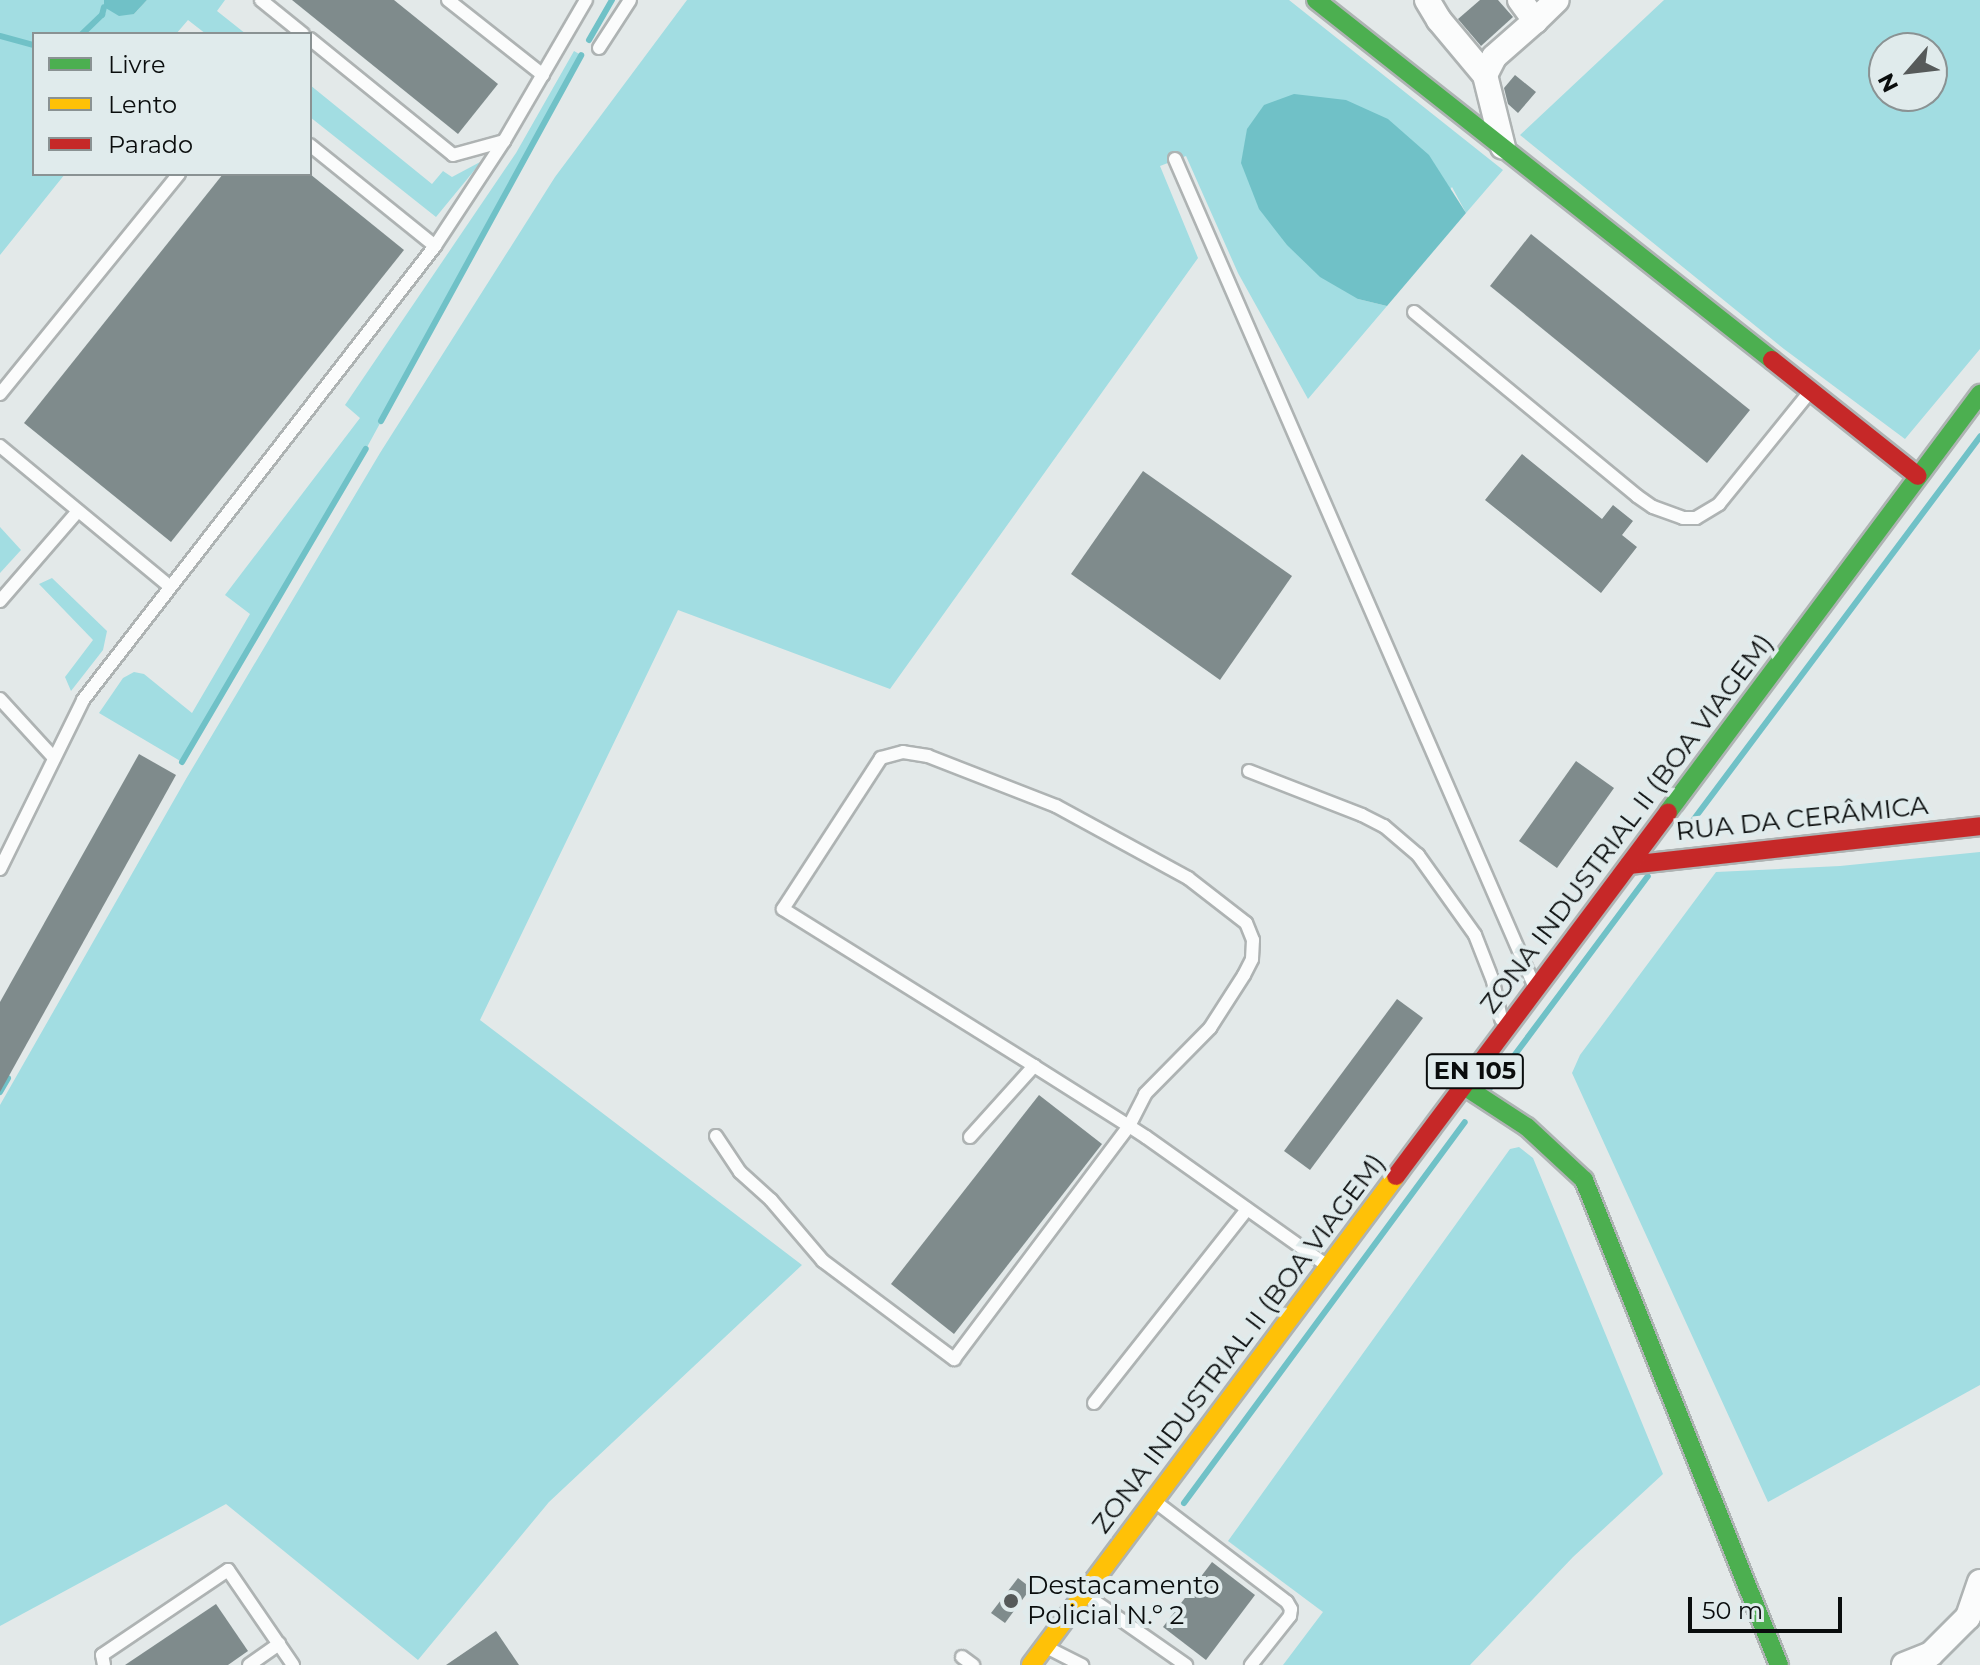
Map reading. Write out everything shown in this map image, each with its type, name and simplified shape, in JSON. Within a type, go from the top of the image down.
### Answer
[{"type":"street","points":[[1316,0],[1918,476]]},
{"type":"street","points":[[1427,0],[1439,20],[1485,75],[1503,147]]},
{"type":"street","points":[[1520,0],[1535,21]]},
{"type":"street","points":[[1485,75],[1494,57],[1557,0]]},
{"type":"street","name":"EN 105","points":[[1918,476],[1980,394]]},
{"type":"street","name":"ZONA INDUSTRIAL II (BOA VIAGEM)","points":[[1031,1665],[1918,476]]},
{"type":"street","name":"RUA DA CERÂMICA","points":[[1629,865],[1980,826]]},
{"type":"street","points":[[1464,1086],[1527,1127],[1584,1180],[1779,1665]]},
{"type":"street","points":[[1904,1665],[1931,1654],[1968,1617],[1980,1582]]},
{"type":"lane","points":[[261,0],[301,32]]},
{"type":"lane","points":[[448,0],[543,75]]},
{"type":"lane","points":[[0,869],[83,700],[435,246],[504,141],[586,0]]},
{"type":"lane","points":[[599,48],[630,0]]},
{"type":"lane","points":[[312,41],[453,155],[504,141]]},
{"type":"lane","points":[[312,147],[435,246]]},
{"type":"lane","points":[[1175,159],[1536,990]]},
{"type":"lane","points":[[0,394],[177,176]]},
{"type":"lane","points":[[1414,312],[1637,496],[1653,507],[1683,518],[1696,518],[1719,504],[1811,391]]},
{"type":"lane","points":[[0,446],[169,586]]},
{"type":"lane","points":[[0,601],[78,511]]},
{"type":"lane","points":[[0,699],[54,758]]},
{"type":"lane","points":[[716,1136],[740,1172],[771,1200],[823,1261],[954,1359],[1129,1126],[1145,1094],[1210,1028],[1244,975],[1252,959],[1253,940],[1246,923],[1232,909],[1188,878],[1056,806],[928,756],[903,752],[881,758],[783,909],[1129,1126],[1329,1267]]},
{"type":"lane","points":[[1249,771],[1362,815],[1384,826],[1418,855],[1475,935],[1493,981],[1504,1033]]},
{"type":"lane","points":[[970,1137],[1034,1066]]},
{"type":"lane","points":[[1094,1403],[1247,1209]]},
{"type":"lane","points":[[1154,1500],[1287,1602],[1290,1616],[1251,1665]]},
{"type":"lane","points":[[104,1665],[102,1655],[228,1570],[293,1665]]},
{"type":"lane","points":[[1084,1595],[1186,1665]]},
{"type":"lane","points":[[249,1665],[279,1644]]},
{"type":"lane","points":[[1045,1646],[1082,1665]]},
{"type":"lane","points":[[962,1657],[973,1665]]},
{"type":"shaded area","points":[[0,0],[104,0],[105,7],[134,14],[147,0],[225,0],[217,11],[243,32],[203,32],[188,20],[178,32],[32,32],[32,176],[63,176],[0,255]]},
{"type":"shaded area","points":[[104,0],[147,0],[134,14],[119,16],[104,7]]},
{"type":"shaded area","points":[[687,0],[1289,0],[1503,170],[1466,213],[1452,187],[1358,299],[1387,306],[1308,399],[1238,273],[1186,156],[1160,166],[1198,258],[890,689],[678,610],[480,1020],[802,1265],[549,1502],[418,1660],[226,1504],[0,1626],[0,1105],[186,779],[380,453],[555,177]]},
{"type":"shaded area","points":[[1664,0],[1980,0],[1980,349],[1905,439],[1784,349],[1520,135]]},
{"type":"shaded area","points":[[574,51],[581,55],[366,449],[182,762],[99,713],[123,678],[134,672],[144,674],[192,713],[250,614],[225,595],[360,418],[345,405],[516,153]]},
{"type":"shaded area","points":[[312,87],[432,184],[443,171],[452,177],[482,161],[436,217],[312,119]]},
{"type":"shaded area","points":[[1294,94],[1346,100],[1388,119],[1429,155],[1466,213],[1387,306],[1358,299],[1320,277],[1287,245],[1259,209],[1241,163],[1247,129],[1264,105]]},
{"type":"shaded area","points":[[0,527],[21,550],[0,573]]},
{"type":"shaded area","points":[[52,578],[107,631],[103,650],[71,691],[65,677],[93,640],[39,584]]},
{"type":"shaded area","points":[[1980,852],[1980,1385],[1768,1502],[1572,1073],[1580,1055],[1716,872],[1840,866]]},
{"type":"shaded area","points":[[1519,1147],[1533,1158],[1663,1474],[1573,1557],[1470,1665],[1283,1665],[1323,1612],[1228,1541],[1510,1149]]},
{"type":"building","points":[[292,0],[394,0],[498,84],[458,134]]},
{"type":"building","points":[[1480,0],[1498,0],[1513,17],[1481,46],[1458,19]]},
{"type":"building","points":[[1515,75],[1536,92],[1518,113],[1508,104],[1504,88]]},
{"type":"building","points":[[221,176],[312,176],[404,250],[171,542],[24,423]]},
{"type":"building","points":[[1531,234],[1750,410],[1707,463],[1490,286]]},
{"type":"building","points":[[1522,454],[1602,519],[1613,505],[1633,521],[1622,535],[1637,547],[1601,593],[1485,500]]},
{"type":"building","points":[[1143,471],[1292,576],[1220,680],[1071,574]]},
{"type":"building","points":[[139,754],[176,775],[0,1092],[0,1002]]},
{"type":"building","points":[[1576,761],[1614,788],[1557,868],[1519,841]]},
{"type":"building","points":[[1397,999],[1423,1018],[1310,1170],[1284,1151]]},
{"type":"building","points":[[1039,1095],[1102,1144],[954,1334],[891,1284]]},
{"type":"building","points":[[1212,1562],[1255,1595],[1206,1660],[1163,1627]]},
{"type":"building","name":"Destacamento Policial N.º 2","points":[[1018,1578],[1031,1588],[1005,1623],[991,1613]]},
{"type":"building","points":[[216,1604],[248,1651],[228,1665],[125,1665]]},
{"type":"building","points":[[496,1631],[519,1665],[446,1665]]},
{"type":"waterway","points":[[589,40],[612,0]]},
{"type":"waterway","points":[[84,32],[102,15],[104,7]]},
{"type":"waterway","points":[[0,36],[32,44]]},
{"type":"waterway","points":[[381,421],[581,55]]},
{"type":"waterway","points":[[1688,827],[1980,436]]},
{"type":"waterway","points":[[182,762],[366,449]]},
{"type":"waterway","points":[[1490,1088],[1648,876]]},
{"type":"waterway","points":[[0,1092],[8,1078]]},
{"type":"waterway","points":[[1184,1503],[1465,1122]]},
{"type":"traffic: fast","points":[[1316,0],[1772,360]]},
{"type":"traffic: fast","points":[[1668,812],[1980,394]]},
{"type":"traffic: fast","points":[[1464,1086],[1527,1127],[1584,1180],[1779,1665]]},
{"type":"traffic: slow","points":[[1031,1665],[1396,1176]]},
{"type":"traffic: jam","points":[[1772,360],[1918,476]]},
{"type":"traffic: jam","points":[[1396,1176],[1668,812]]},
{"type":"traffic: jam","points":[[1629,865],[1980,826]]},
{"type":"place","name":"Destacamento Policial N.º 2","points":[[1011,1601]]}]
